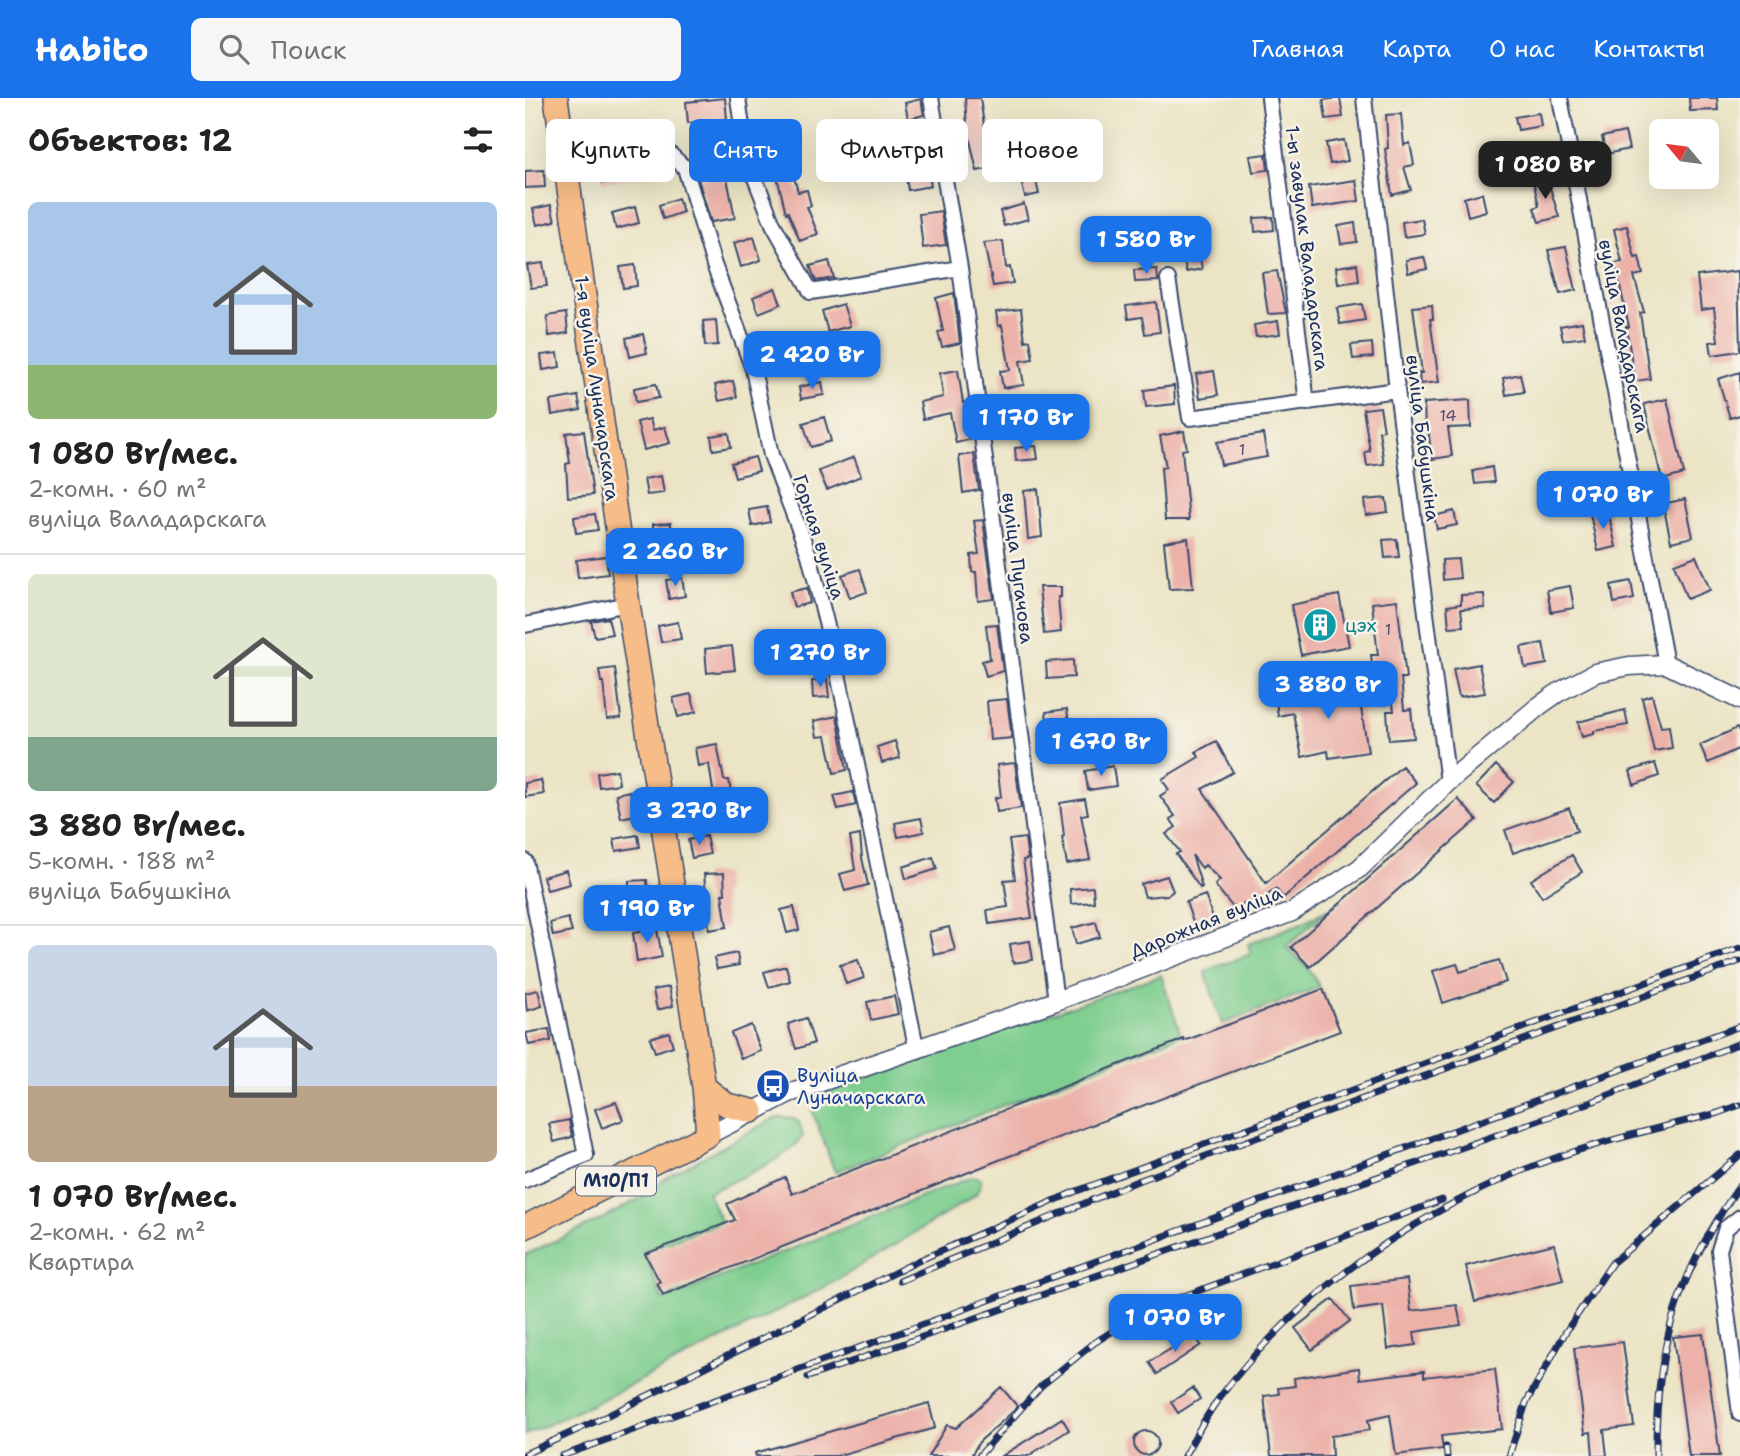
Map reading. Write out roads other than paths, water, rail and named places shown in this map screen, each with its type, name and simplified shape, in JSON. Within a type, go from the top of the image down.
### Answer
[{"type":"main road","name":"1-я вуліца Луначарскага","points":[[556,98],[559,119]]},
{"type":"main road","name":"1-я вуліца Луначарскага","points":[[568,182],[628,604],[704,1087],[708,1135]]},
{"type":"main road","points":[[704,1087],[727,1105],[753,1111]]},
{"type":"main road","name":"М10/П1","points":[[525,1227],[708,1135]]},
{"type":"street","points":[[738,98],[741,119]]},
{"type":"street","name":"вуліца Пугачова","points":[[931,98],[960,268],[1056,1002]]},
{"type":"street","name":"1-ы завулак Валадарскага","points":[[1269,98],[1307,402]]},
{"type":"street","name":"вуліца Бабушкіна","points":[[1364,98],[1397,390],[1448,782]]},
{"type":"street","name":"вуліца Валадарскага","points":[[1560,98],[1666,664]]},
{"type":"street","points":[[675,159],[685,168],[689,167]]},
{"type":"street","name":"Горная вуліца","points":[[685,168],[714,265],[753,369],[771,455],[809,555],[833,650],[917,1051]]},
{"type":"street","points":[[757,182],[773,224],[811,292],[960,268]]},
{"type":"street","points":[[1168,279],[1190,418],[1397,390]]},
{"type":"street","points":[[525,625],[628,604]]},
{"type":"street","name":"Дарожная вуліца","points":[[708,1135],[789,1093],[1056,1002],[1292,912],[1360,869],[1448,782],[1559,692],[1595,673],[1629,666],[1666,664],[1740,700]]},
{"type":"street","points":[[525,865],[586,1156],[525,1180]]},
{"type":"street","points":[[1740,1217],[1726,1228],[1719,1250],[1740,1414]]},
{"type":"railway","points":[[525,1454],[920,1260],[1074,1192],[1740,948]]},
{"type":"railway","points":[[900,1281],[1135,1182],[1740,961]]},
{"type":"railway","points":[[562,1456],[1740,1026]]},
{"type":"railway","points":[[808,1377],[1594,1101],[1740,1043]]},
{"type":"railway","points":[[1184,1456],[1220,1397],[1250,1360],[1318,1294],[1394,1238],[1476,1192],[1543,1162],[1740,1105]]},
{"type":"railway","points":[[1509,1456],[1526,1403],[1565,1333],[1612,1263],[1740,1155]]},
{"type":"railway","points":[[1656,1456],[1660,1381],[1674,1313],[1700,1250],[1740,1185]]},
{"type":"railway","points":[[979,1456],[1041,1386],[1094,1343],[1144,1311],[1442,1200]]},
{"type":"railway","points":[[1446,1447],[1447,1456]]},
{"type":"place","name":"цэх","points":[[1320,625]]},
{"type":"place","name":"Вуліца Луначарскага","points":[[773,1086]]}]
